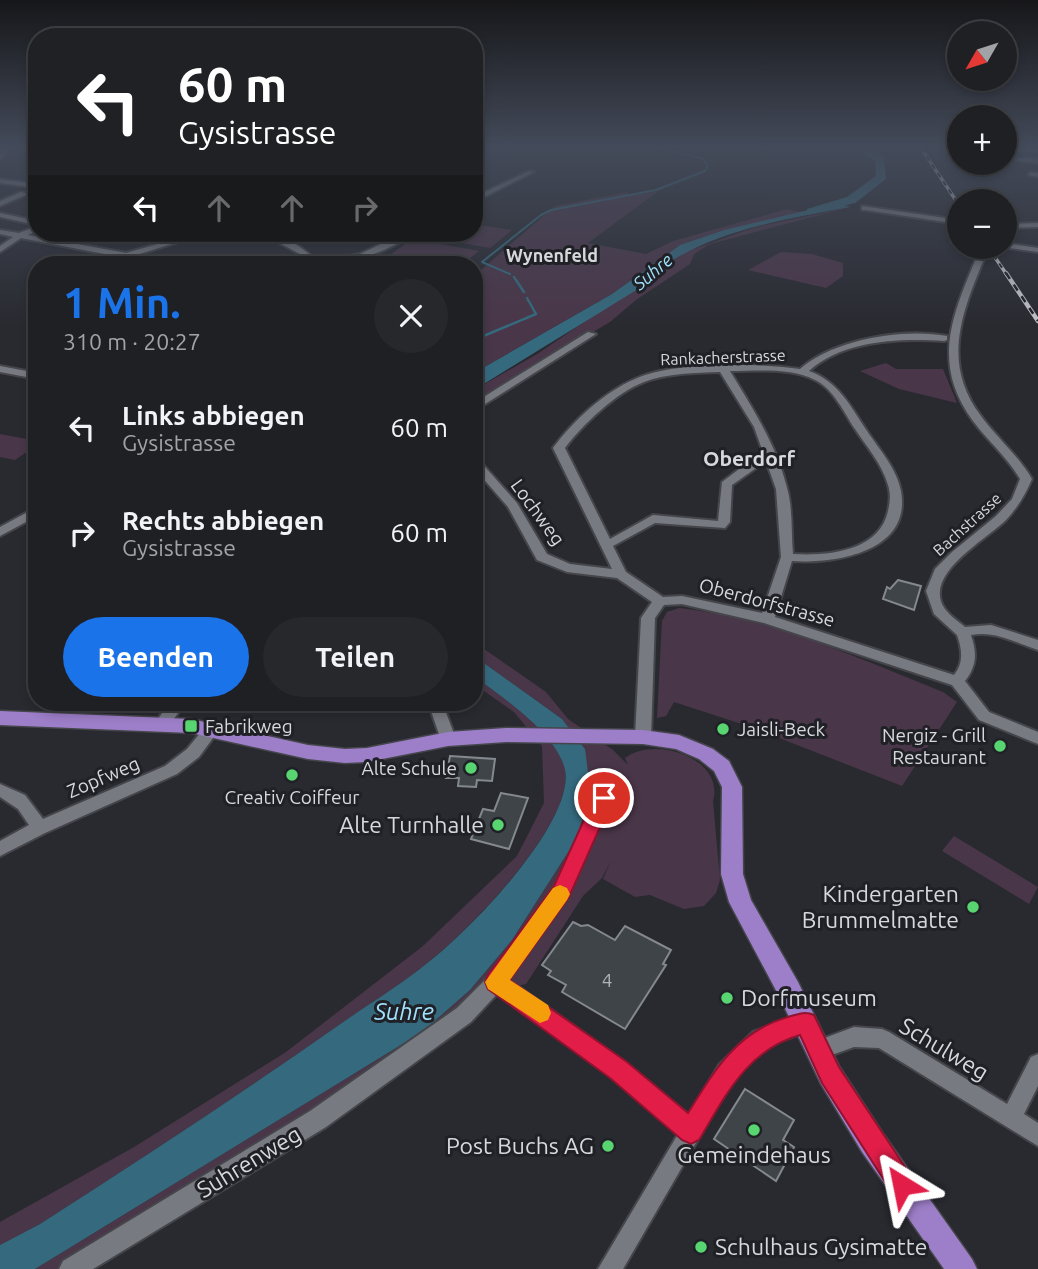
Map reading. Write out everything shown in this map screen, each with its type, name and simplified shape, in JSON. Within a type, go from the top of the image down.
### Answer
[{"type":"main road","points":[[0,718],[163,723],[211,730],[308,752],[345,756],[378,753],[448,739],[534,736],[643,737],[693,747],[718,762],[732,787],[732,874],[735,889],[806,1022],[818,1050],[860,1123],[962,1269]]},
{"type":"street","points":[[865,208],[947,220]]},
{"type":"street","points":[[0,215],[28,223]]},
{"type":"street","points":[[1017,227],[1038,225]]},
{"type":"street","points":[[1017,228],[1038,231]]},
{"type":"street","points":[[0,250],[28,230]]},
{"type":"street","points":[[0,232],[28,238]]},
{"type":"street","points":[[51,242],[125,256],[173,242]]},
{"type":"street","points":[[283,242],[308,256]]},
{"type":"street","points":[[362,256],[391,242]]},
{"type":"street","points":[[1017,247],[1038,250]]},
{"type":"street","name":"Bachstrasse","points":[[963,633],[937,612],[932,597],[938,573],[1013,505],[1026,479],[1009,454],[973,413],[953,372],[951,339],[980,259]]},
{"type":"street","points":[[483,402],[591,334]]},
{"type":"street","points":[[803,371],[820,357],[890,337],[944,338]]},
{"type":"street","points":[[0,369],[28,374]]},
{"type":"street","points":[[724,370],[753,415],[772,457],[782,489],[786,556],[767,619]]},
{"type":"street","name":"Rankacherstrasse","points":[[605,544],[560,455],[562,442],[630,385],[665,373],[724,370],[803,371],[819,378],[842,401],[892,482],[897,500],[884,530],[857,551],[828,559],[786,556]]},
{"type":"street","points":[[643,737],[648,618],[660,601],[621,574],[605,544],[653,519],[721,525],[724,522],[726,484],[759,459],[772,457]]},
{"type":"street","name":"Lochweg","points":[[483,471],[513,506],[542,557],[567,568],[621,574]]},
{"type":"street","points":[[0,532],[28,516]]},
{"type":"street","name":"Oberdorfstrasse","points":[[660,601],[682,600],[767,619],[957,681]]},
{"type":"street","points":[[1038,645],[984,629],[963,633],[969,653],[964,676],[957,681],[984,716],[1038,738]]},
{"type":"street","points":[[163,723],[172,711]]},
{"type":"street","points":[[438,711],[448,739]]},
{"type":"street","name":"Zopfweg","points":[[0,849],[39,828],[171,770],[194,752],[211,730]]},
{"type":"street","points":[[0,790],[13,794],[27,807],[39,828]]},
{"type":"street","name":"Suhrenweg","points":[[71,1269],[318,1119],[464,1015],[496,982],[562,891],[604,798]]},
{"type":"street","points":[[496,982],[619,1070],[691,1131]]},
{"type":"street","points":[[610,1269],[726,1072],[744,1051],[777,1031],[806,1022]]},
{"type":"street","name":"Schulweg","points":[[818,1050],[854,1037],[882,1039],[1038,1135]]},
{"type":"street","points":[[1011,1118],[1038,1064]]},
{"type":"shaded area","points":[[554,207],[636,207],[588,243],[646,254],[673,241],[787,209],[805,213],[724,230],[680,245],[612,294],[483,368],[483,268]]},
{"type":"shaded area","points":[[850,207],[710,244],[694,254],[690,264],[636,300],[610,322],[483,397],[483,385],[539,353],[685,252],[756,227]]},
{"type":"shaded area","points":[[483,225],[512,230],[490,248],[456,242],[483,242]]},
{"type":"shaded area","points":[[408,242],[429,242],[479,251],[473,256],[389,256]]},
{"type":"shaded area","points":[[781,252],[812,254],[843,263],[843,276],[826,288],[748,270]]},
{"type":"shaded area","points":[[886,363],[896,369],[943,369],[957,403],[899,389],[860,371]]},
{"type":"shaded area","points":[[0,434],[28,439],[28,451],[15,460],[0,457]]},
{"type":"shaded area","points":[[679,608],[747,621],[814,641],[943,692],[957,702],[902,786],[751,727],[674,702],[666,716],[657,718],[662,621],[667,612]]},
{"type":"shaded area","points":[[483,648],[546,692],[568,719],[613,750],[628,765],[625,758],[638,751],[669,750],[698,762],[708,773],[714,786],[720,880],[716,893],[704,906],[684,909],[650,895],[635,897],[603,879],[611,861],[602,878],[583,896],[526,984],[485,993],[348,1090],[120,1231],[57,1269],[35,1269],[422,1032],[470,990],[512,940],[574,843],[585,749],[562,719],[483,662]]},
{"type":"shaded area","points":[[483,683],[527,717],[551,742],[565,770],[564,792],[554,817],[537,845],[516,873],[469,925],[408,978],[263,1077],[40,1224],[0,1245],[0,1222],[134,1147],[286,1052],[423,946],[517,856],[544,803],[542,746],[514,712],[483,690]]},
{"type":"shaded area","points":[[954,836],[1038,887],[1029,904],[942,851]]},
{"type":"water","name":"Suhre","points":[[820,207],[849,207],[754,227],[708,242],[665,265],[666,269],[656,278],[483,384],[483,368],[612,294],[680,245],[724,230]]},
{"type":"water","name":"Suhre","points":[[483,662],[562,719],[585,749],[591,795],[574,843],[512,940],[470,990],[422,1032],[35,1269],[0,1269],[0,1245],[40,1224],[152,1151],[408,978],[470,925],[493,900],[537,845],[554,817],[564,792],[565,770],[560,756],[540,730],[483,683]]},
{"type":"building","points":[[898,580],[921,586],[914,610],[883,599],[887,587],[890,589]]},
{"type":"building","name":"Alte Schule","points":[[450,756],[495,759],[492,781],[477,780],[476,787],[458,786],[459,778],[446,778]]},
{"type":"building","name":"Alte Turnhalle","points":[[501,793],[528,798],[509,849],[471,839],[483,809],[494,811]]},
{"type":"building","points":[[573,922],[581,926],[588,925],[615,940],[625,926],[671,950],[663,964],[666,965],[625,1029],[562,992],[566,985],[548,975],[551,971],[542,965]]},
{"type":"building","name":"Gemeindehaus","points":[[745,1089],[794,1120],[783,1140],[794,1147],[776,1181],[714,1139]]},
{"type":"waterway","points":[[483,261],[541,215],[566,207]]},
{"type":"waterway","name":"Suhre","points":[[811,212],[827,207]]},
{"type":"waterway","points":[[483,262],[510,274]]},
{"type":"waterway","points":[[514,277],[524,292]]},
{"type":"waterway","points":[[483,336],[536,314],[527,298]]},
{"type":"railway","points":[[996,259],[1007,275]]},
{"type":"railway","points":[[1006,273],[1038,321]]},
{"type":"slow traffic","points":[[540,1013],[496,982],[560,894]]},
{"type":"place","name":"Fabrikweg","points":[[191,726]]},
{"type":"place","name":"Jaisli-Beck","points":[[723,729]]},
{"type":"place","name":"Nergiz - Grill Restaurant","points":[[1000,746]]},
{"type":"place","name":"Alte Schule","points":[[471,768]]},
{"type":"place","name":"Creativ Coiffeur","points":[[292,775]]},
{"type":"place","name":"Alte Turnhalle","points":[[498,825]]},
{"type":"place","name":"Kindergarten Brummelmatte","points":[[973,907]]},
{"type":"place","name":"Dorfmuseum","points":[[727,998]]},
{"type":"place","name":"Gemeindehaus","points":[[754,1130]]},
{"type":"place","name":"Post Buchs AG","points":[[608,1146]]},
{"type":"place","name":"Schulhaus Gysimatte","points":[[701,1247]]},
{"type":"district","name":"Wynenfeld","points":[[552,256]]},
{"type":"district","name":"Oberdorf","points":[[749,459]]},
{"type":"route","points":[[604,798],[562,891],[496,982],[619,1070],[666,1113],[691,1131],[726,1072],[744,1051],[777,1031],[806,1022],[830,1075],[902,1185]]}]
